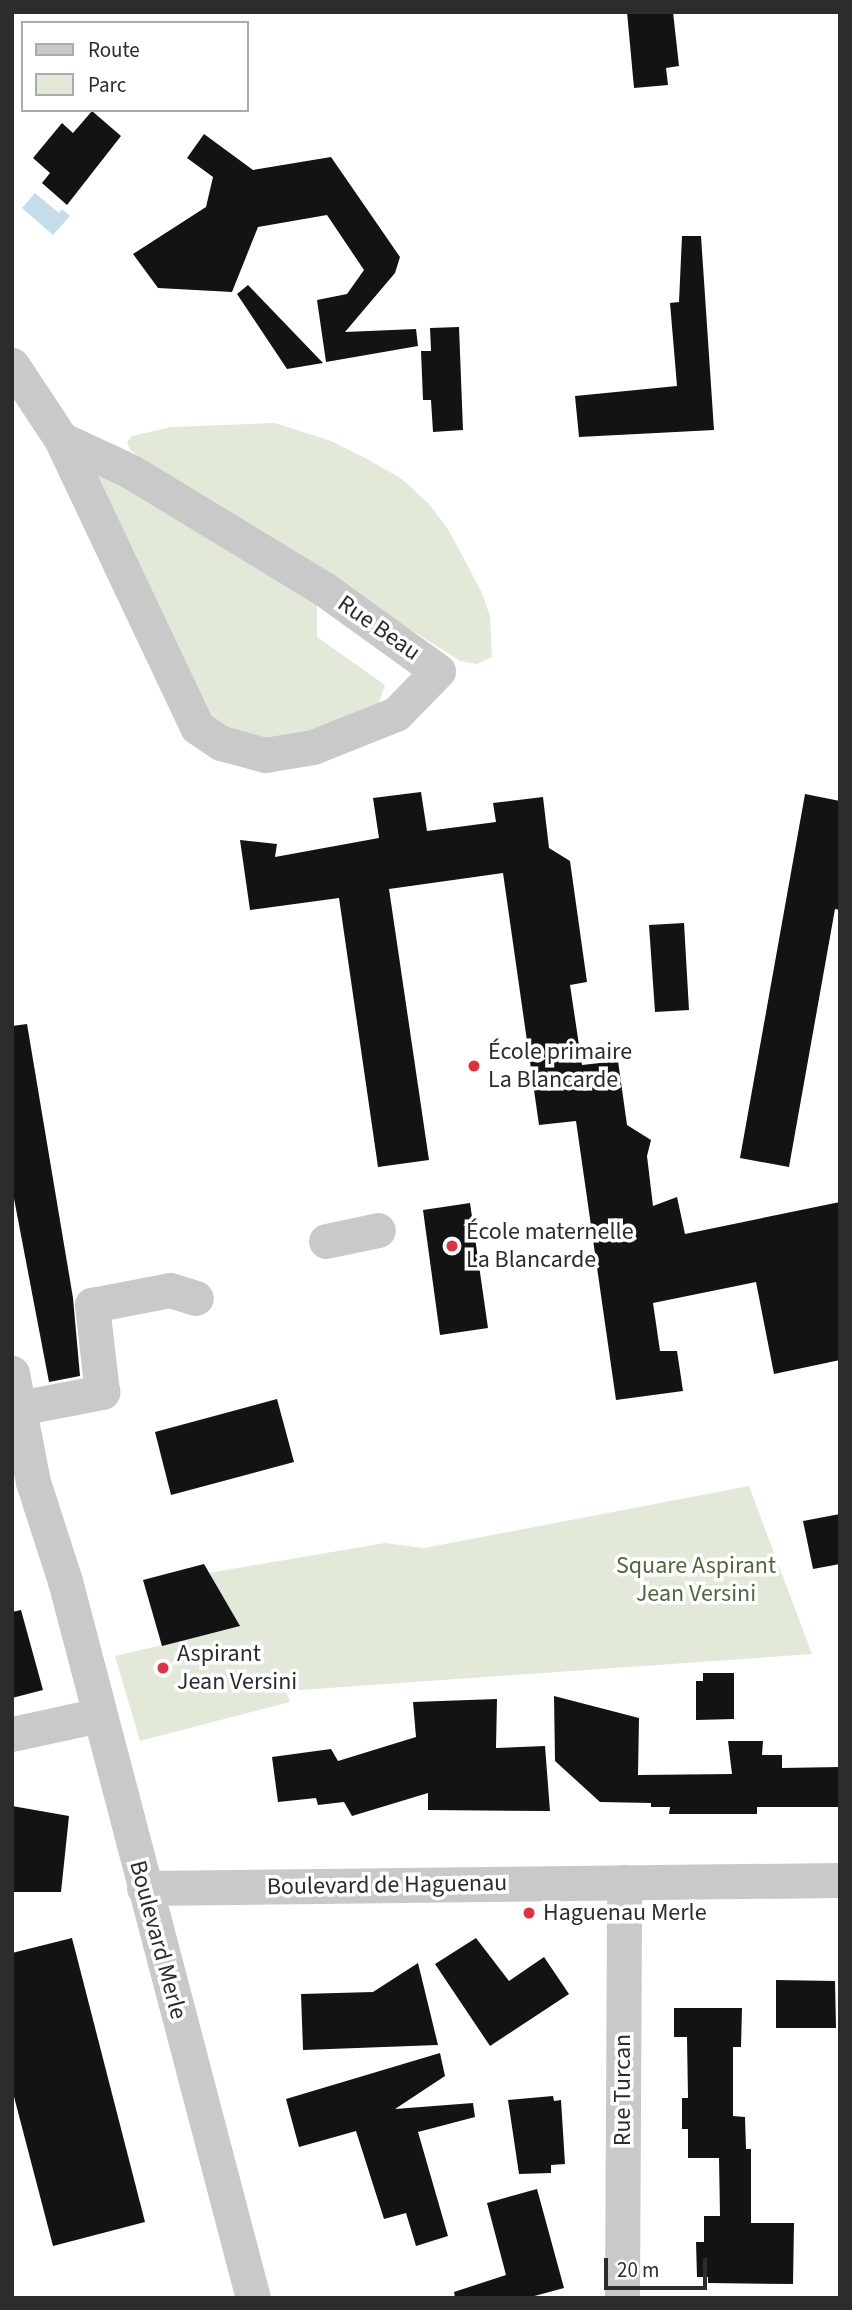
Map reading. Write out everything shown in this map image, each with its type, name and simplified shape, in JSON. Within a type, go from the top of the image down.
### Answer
[{"type":"street","name":"Rue Beau","points":[[12,365],[61,439],[197,727],[221,743],[265,755],[346,737],[396,714],[438,671],[312,582],[130,471],[61,439]]},
{"type":"street","points":[[326,1241],[378,1230]]},
{"type":"street","points":[[19,1408],[102,1392],[92,1305],[170,1290],[196,1298]]},
{"type":"street","name":"Boulevard Merle","points":[[12,1373],[33,1482],[65,1581],[253,2298]]},
{"type":"street","points":[[12,1734],[99,1715]]},
{"type":"street","name":"Boulevard de Haguenau","points":[[144,1888],[840,1880]]},
{"type":"street","name":"Rue Turcan","points":[[622,2298],[624,1882]]},
{"type":"green space","points":[[275,423],[331,441],[367,459],[402,479],[428,503],[448,529],[481,591],[490,616],[492,657],[477,664],[460,661],[130,450],[127,442],[132,436],[171,427]]},
{"type":"green space","points":[[97,472],[317,602],[317,637],[385,685],[379,703],[287,741],[219,732],[92,474]]},
{"type":"green space","name":"Square Aspirant Jean Versini","points":[[749,1486],[812,1654],[286,1691],[290,1702],[140,1741],[115,1656],[239,1627],[208,1573],[385,1543],[424,1548]]},
{"type":"water","points":[[35,193],[59,213],[62,209],[70,216],[53,235],[22,208]]},
{"type":"building","points":[[627,12],[673,12],[679,66],[666,68],[668,85],[634,88]]},
{"type":"building","points":[[93,112],[121,136],[67,205],[42,183],[50,173],[33,158],[62,123],[73,133]]},
{"type":"building","points":[[204,134],[253,170],[331,157],[400,257],[395,273],[345,332],[416,329],[418,346],[326,362],[317,300],[347,294],[364,270],[327,215],[258,227],[232,292],[158,288],[133,254],[206,207],[213,177],[187,158]]},
{"type":"building","points":[[682,236],[701,236],[714,430],[579,437],[575,396],[677,386],[670,303],[679,302]]},
{"type":"building","points":[[248,285],[323,363],[287,369],[237,294]]},
{"type":"building","points":[[459,327],[463,430],[433,432],[431,400],[423,400],[421,351],[431,351],[430,328]]},
{"type":"building","points":[[421,792],[427,831],[496,822],[493,803],[543,797],[549,848],[570,861],[587,982],[570,985],[582,1065],[618,1061],[627,1125],[651,1140],[647,1156],[653,1206],[677,1197],[685,1234],[840,1202],[840,1360],[774,1374],[756,1282],[653,1303],[660,1351],[677,1351],[683,1391],[616,1400],[576,1121],[539,1125],[503,873],[389,889],[429,1160],[378,1167],[339,898],[250,910],[240,840],[277,844],[275,857],[379,838],[373,798]]},
{"type":"building","points":[[805,794],[840,801],[840,910],[835,909],[789,1167],[740,1158]]},
{"type":"building","points":[[684,923],[689,1010],[655,1012],[649,925]]},
{"type":"building","points":[[27,1024],[73,1298],[80,1376],[49,1382],[12,1188],[12,1026]]},
{"type":"building","name":"École maternelle La Blancarde","points":[[470,1203],[488,1328],[440,1335],[423,1210]]},
{"type":"building","points":[[277,1399],[294,1462],[171,1495],[155,1432]]},
{"type":"building","points":[[840,1514],[840,1564],[813,1569],[803,1521]]},
{"type":"building","points":[[204,1564],[240,1626],[162,1646],[143,1580]]},
{"type":"building","points":[[21,1610],[43,1690],[12,1698],[12,1612]]},
{"type":"building","points":[[703,1673],[734,1673],[734,1719],[696,1720],[696,1681],[703,1681]]},
{"type":"building","points":[[554,1696],[639,1718],[638,1775],[732,1774],[728,1741],[763,1741],[762,1755],[782,1755],[782,1768],[840,1767],[840,1807],[757,1807],[757,1814],[669,1814],[670,1807],[651,1807],[651,1803],[600,1802],[555,1761]]},
{"type":"building","points":[[497,1699],[496,1748],[545,1746],[550,1811],[428,1810],[428,1793],[352,1816],[344,1802],[318,1805],[316,1798],[278,1802],[272,1757],[331,1749],[338,1761],[416,1737],[413,1702]]},
{"type":"building","points":[[12,1806],[69,1816],[61,1892],[12,1892]]},
{"type":"building","points":[[72,1938],[145,2222],[53,2246],[12,2089],[12,1953]]},
{"type":"building","points":[[476,1938],[509,1981],[544,1957],[569,1994],[490,2046],[435,1964]]},
{"type":"building","points":[[418,1963],[438,2045],[303,2050],[301,1994],[373,1992]]},
{"type":"building","points":[[776,1980],[835,1981],[836,2028],[776,2028]]},
{"type":"building","points":[[674,2008],[742,2008],[741,2047],[733,2047],[733,2116],[745,2117],[746,2149],[751,2149],[751,2223],[794,2223],[793,2284],[708,2283],[708,2277],[697,2277],[696,2242],[704,2242],[704,2216],[720,2216],[719,2158],[688,2158],[688,2129],[682,2129],[682,2098],[688,2098],[687,2037],[674,2037]]},
{"type":"building","points":[[440,2053],[445,2076],[395,2109],[473,2103],[475,2117],[418,2132],[448,2236],[416,2246],[406,2213],[384,2219],[356,2131],[299,2147],[286,2099]]},
{"type":"building","points":[[553,2096],[554,2101],[561,2100],[565,2164],[551,2165],[551,2173],[519,2174],[508,2100]]},
{"type":"building","points":[[537,2189],[564,2288],[527,2298],[455,2298],[454,2292],[506,2275],[487,2203]]},
{"type":"place","name":"École primaire La Blancarde","points":[[474,1066]]},
{"type":"place","name":"École maternelle La Blancarde","points":[[452,1246]]},
{"type":"place","name":"Aspirant Jean Versini","points":[[163,1668]]},
{"type":"place","name":"Haguenau Merle","points":[[529,1913]]}]
